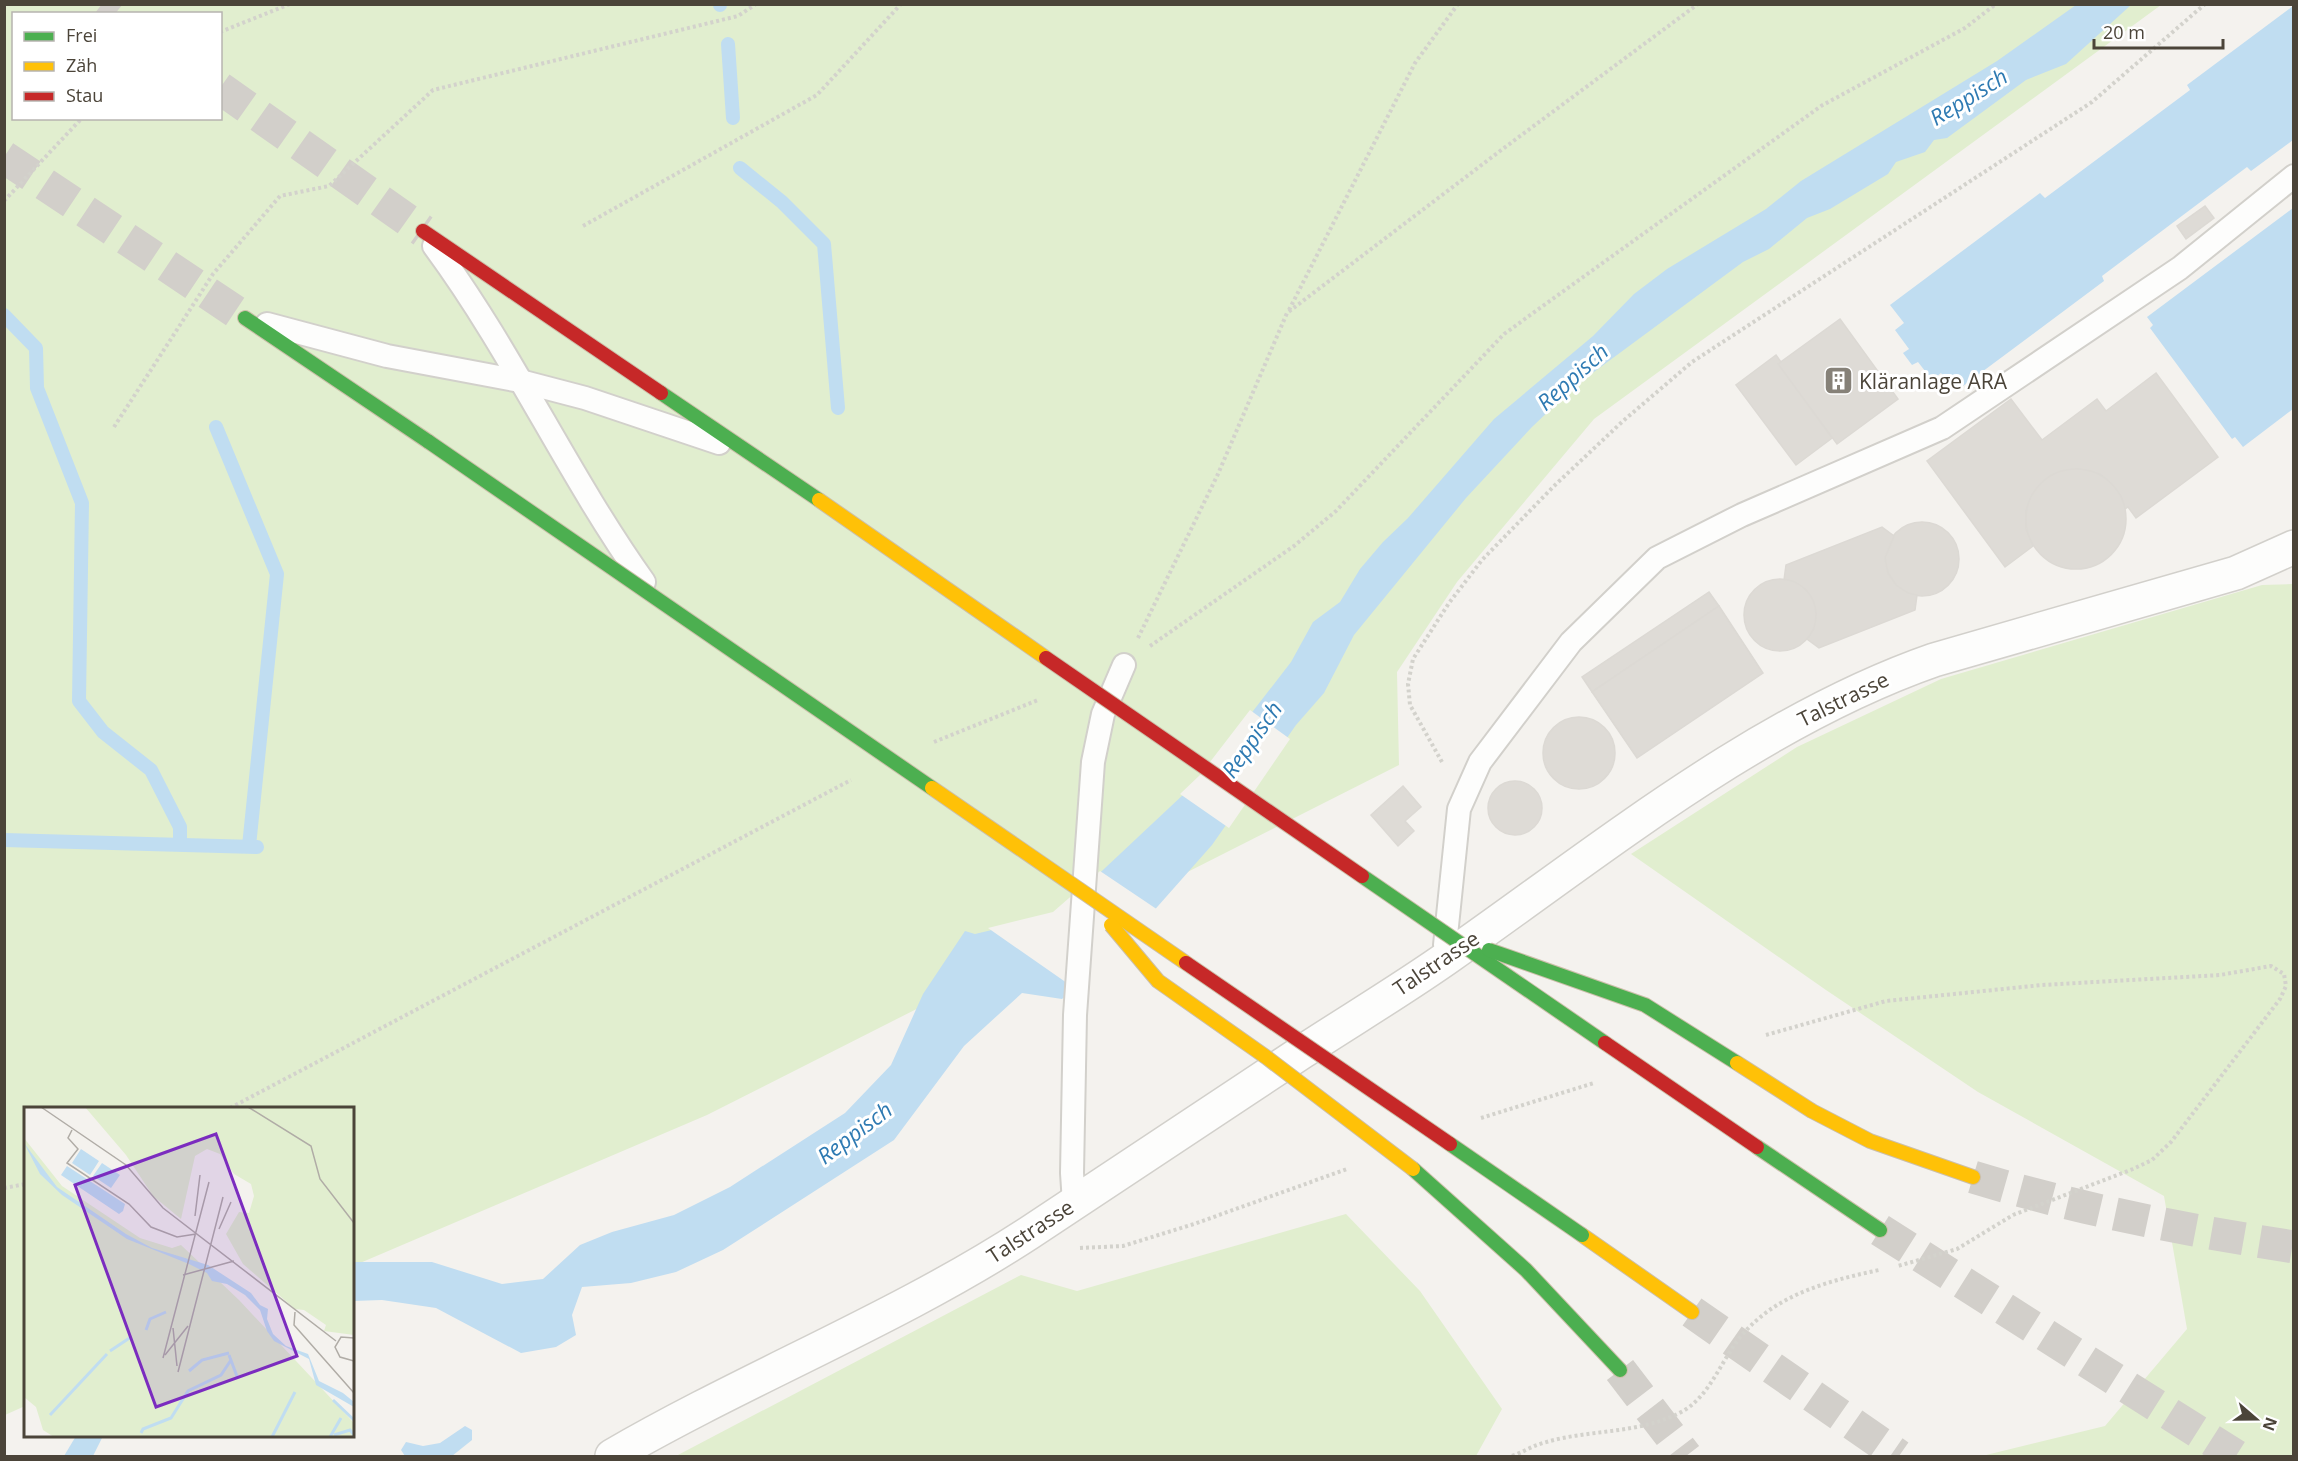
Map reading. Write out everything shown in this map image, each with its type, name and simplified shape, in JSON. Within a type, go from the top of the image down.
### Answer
[{"type":"highway","points":[[423,231],[757,457],[1446,947],[1757,1147],[1880,1230]]},
{"type":"highway","points":[[245,318],[655,597],[1083,883],[1692,1312]]},
{"type":"highway","points":[[1083,883],[1158,981],[1350,1119],[1413,1169],[1526,1270],[1620,1370]]},
{"type":"highway","points":[[1446,947],[1645,1005],[1812,1111],[1870,1141],[1972,1177]]},
{"type":"street","name":"Talstrasse","points":[[612,1456],[692,1411],[931,1291],[1018,1240],[1446,947],[1708,776],[1829,704],[1900,672],[1934,660],[2236,573],[2294,547]]},
{"type":"lane","points":[[1446,947],[1457,824],[1463,797],[1488,750],[1571,642],[1657,558],[1742,515],[1942,428],[2180,268],[2294,176]]},
{"type":"lane","points":[[423,231],[464,287],[613,539],[655,597]]},
{"type":"lane","points":[[245,318],[387,356],[520,381],[646,416],[757,457]]},
{"type":"lane","points":[[1074,1203],[1072,1164],[1076,1014],[1083,883],[1097,734],[1124,665]]},
{"type":"path","points":[[222,31],[290,4]]},
{"type":"path","points":[[114,427],[213,274],[280,196],[329,186],[433,90],[738,16],[756,4]]},
{"type":"path","points":[[583,226],[817,95],[901,4]]},
{"type":"path","points":[[1124,665],[1179,558],[1287,314],[1415,63],[1458,4]]},
{"type":"path","points":[[1287,314],[1500,151],[1698,4]]},
{"type":"path","points":[[1124,665],[1294,546],[1336,511],[1504,334],[1821,106],[1965,28],[1996,4]]},
{"type":"path","points":[[1463,797],[1415,716],[1410,705],[1408,684],[1413,659],[1422,644],[1493,548],[1592,449],[1692,362],[2092,102],[2205,4]]},
{"type":"path","points":[[4,201],[80,120]]},
{"type":"path","points":[[930,743],[1042,698]]},
{"type":"path","points":[[232,1107],[859,776]]},
{"type":"path","points":[[4,1188],[24,1184]]},
{"type":"green space","points":[[5,5],[2161,5],[1594,419],[1457,582],[1397,672],[1399,765],[707,1115],[354,1266],[354,1107],[24,1107],[24,1406],[5,1415]]},
{"type":"green space","points":[[2293,584],[2293,1456],[1982,1456],[2105,1426],[2187,1329],[2164,1196],[1978,1092],[1826,990],[1631,854],[1797,747],[1941,679],[2262,585]]},
{"type":"green space","points":[[1346,1214],[1420,1291],[1502,1409],[1476,1456],[676,1456],[1021,1275],[1077,1291]]},
{"type":"water","name":"Reppisch","points":[[2076,5],[2131,5],[2066,64],[2026,80],[1947,138],[1934,140],[1925,152],[1896,162],[1888,174],[1830,209],[1807,218],[1769,249],[1743,262],[1575,386],[1532,427],[1466,498],[1354,635],[1324,693],[1296,725],[1212,845],[1120,949],[1062,999],[1022,993],[964,1046],[894,1140],[723,1250],[676,1272],[631,1283],[582,1287],[572,1315],[576,1335],[556,1347],[521,1353],[436,1308],[382,1300],[354,1301],[354,1262],[432,1262],[502,1284],[543,1279],[580,1245],[612,1232],[674,1215],[730,1187],[845,1113],[891,1065],[923,994],[965,931],[975,934],[1055,915],[1202,777],[1291,662],[1313,622],[1340,602],[1360,569],[1408,518],[1494,419],[1593,336],[1634,294],[1667,269],[1766,209],[1801,181],[1997,61]]},
{"type":"water","points":[[2293,6],[2293,140],[2251,171],[2247,167],[2102,276],[2104,281],[1955,392],[1941,373],[1932,380],[1918,362],[1912,365],[1903,353],[1909,349],[1895,330],[1904,323],[1890,305],[2040,193],[2045,198],[2190,90],[2187,85]]},
{"type":"water","points":[[2293,208],[2293,409],[2243,447],[2235,437],[2232,439],[2150,328],[2153,325],[2147,317]]},
{"type":"water","points":[[465,1426],[472,1430],[472,1440],[452,1456],[405,1456],[401,1450],[406,1442],[423,1446],[440,1443]]},
{"type":"water","points":[[75,1437],[102,1437],[93,1456],[64,1456]]},
{"type":"pier","points":[[1250,710],[1290,739],[1229,828],[1180,794],[1200,775]]},
{"type":"pier","points":[[1100,871],[1158,910],[1122,951],[1077,990],[988,928],[1053,912]]},
{"type":"building","points":[[2205,206],[2214,218],[2186,239],[2177,226]]},
{"type":"building","name":"Kläranlage ARA","points":[[1840,319],[1898,399],[1837,444],[1778,364]]},
{"type":"building","points":[[1776,355],[1781,362],[1778,364],[1832,438],[1796,465],[1736,385]]},
{"type":"building","points":[[2156,373],[2218,457],[2136,518],[2128,507],[2125,509],[2121,496],[2100,474],[2078,469],[2051,475],[2033,493],[2026,510],[2026,529],[2033,546],[2005,567],[1927,461],[2011,399],[2042,440],[2097,399],[2106,411]]},
{"type":"building","points":[[2076,469],[2095,473],[2112,483],[2122,500],[2126,519],[2122,538],[2112,555],[2095,565],[2076,569],[2057,565],[2040,555],[2030,538],[2026,519],[2030,500],[2040,483],[2057,473]]},
{"type":"building","points":[[1922,522],[1943,528],[1953,538],[1959,559],[1953,580],[1943,590],[1922,596],[1901,590],[1891,580],[1885,559],[1891,538],[1901,528]]},
{"type":"building","points":[[1882,527],[1894,536],[1885,558],[1888,573],[1896,585],[1908,593],[1917,595],[1915,610],[1819,648],[1807,639],[1814,628],[1816,614],[1813,601],[1805,589],[1784,580],[1786,565]]},
{"type":"building","points":[[1780,579],[1800,585],[1810,595],[1816,615],[1810,635],[1800,645],[1780,651],[1760,645],[1750,635],[1744,615],[1750,595],[1760,585]]},
{"type":"building","points":[[1709,592],[1719,606],[1592,692],[1582,677]]},
{"type":"building","points":[[1719,606],[1763,673],[1637,758],[1592,692]]},
{"type":"building","points":[[1579,717],[1593,720],[1605,727],[1612,739],[1615,753],[1612,767],[1605,779],[1593,786],[1579,789],[1565,786],[1553,779],[1546,767],[1543,753],[1546,739],[1553,727],[1565,720]]},
{"type":"building","points":[[1510,781],[1520,781],[1530,785],[1538,793],[1542,808],[1538,823],[1530,831],[1520,835],[1510,835],[1500,831],[1492,823],[1488,813],[1488,803],[1492,793],[1500,785]]},
{"type":"building","points":[[1403,786],[1421,807],[1405,821],[1414,831],[1398,846],[1371,815]]},
{"type":"waterway","points":[[728,44],[733,118]]},
{"type":"waterway","points":[[740,168],[782,202],[824,244],[838,408]]},
{"type":"waterway","points":[[4,315],[36,348],[37,388],[82,503],[79,701],[103,732],[151,770],[180,827],[180,843]]},
{"type":"waterway","points":[[216,427],[277,574],[249,846]]},
{"type":"waterway","points":[[4,840],[257,847]]},
{"type":"tunnel","points":[[102,4],[112,12]]},
{"type":"tunnel","points":[[222,89],[423,231]]},
{"type":"tunnel","points":[[4,157],[245,318]]},
{"type":"tunnel","points":[[1973,1177],[2132,1218],[2294,1247]]},
{"type":"tunnel","points":[[1880,1230],[2236,1456]]},
{"type":"tunnel","points":[[1692,1312],[1899,1456]]},
{"type":"tunnel","points":[[1620,1370],[1686,1456]]},
{"type":"traffic: fast","points":[[245,318],[429,442]]},
{"type":"traffic: fast","points":[[661,393],[819,500]]},
{"type":"traffic: fast","points":[[429,442],[932,788]]},
{"type":"traffic: fast","points":[[1362,876],[1605,1043]]},
{"type":"traffic: fast","points":[[1489,950],[1645,1005],[1737,1063]]},
{"type":"traffic: fast","points":[[1450,1144],[1582,1235]]},
{"type":"traffic: fast","points":[[1757,1147],[1880,1230]]},
{"type":"traffic: fast","points":[[1413,1169],[1526,1270],[1620,1370]]},
{"type":"traffic: slow","points":[[819,500],[1046,658]]},
{"type":"traffic: slow","points":[[932,788],[1186,963]]},
{"type":"traffic: slow","points":[[1111,925],[1158,981],[1266,1057],[1413,1169]]},
{"type":"traffic: slow","points":[[1737,1063],[1812,1111]]},
{"type":"traffic: slow","points":[[1812,1111],[1870,1141],[1973,1177]]},
{"type":"traffic: slow","points":[[1582,1235],[1692,1312]]},
{"type":"traffic: jam","points":[[423,231],[661,393]]},
{"type":"traffic: jam","points":[[1046,658],[1362,876]]},
{"type":"traffic: jam","points":[[1186,963],[1450,1144]]},
{"type":"traffic: jam","points":[[1605,1043],[1757,1147]]},
{"type":"place","name":"Kläranlage ARA","points":[[1838,381]]}]
